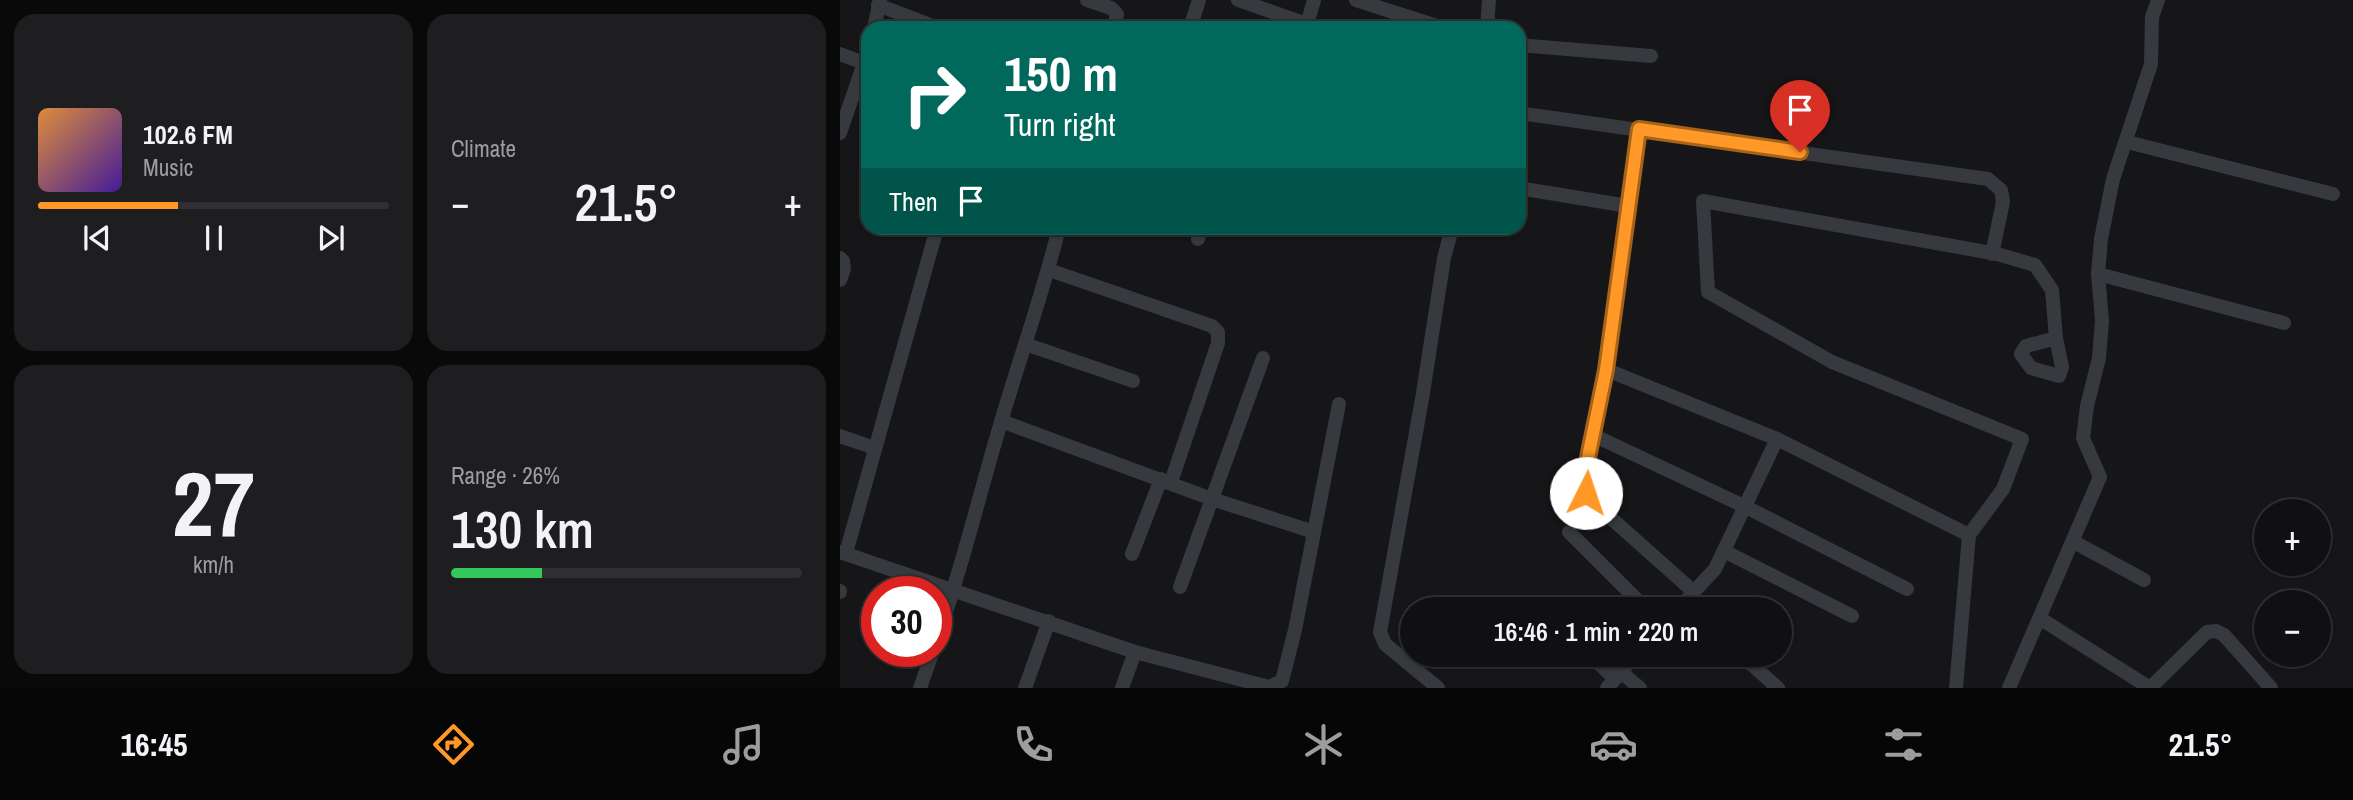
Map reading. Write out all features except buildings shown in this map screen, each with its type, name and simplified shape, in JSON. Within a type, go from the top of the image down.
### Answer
[{"type":"street","points":[[1087,0],[1117,13],[1115,21]]},
{"type":"street","points":[[1192,21],[1199,0]]},
{"type":"street","points":[[1238,0],[1293,21]]},
{"type":"street","points":[[1308,21],[1314,0]]},
{"type":"street","points":[[1356,0],[1421,21]]},
{"type":"street","points":[[1488,21],[1489,0]]},
{"type":"street","points":[[2009,688],[2101,477],[2083,438],[2087,406],[2099,358],[2102,321],[2098,274],[2101,239],[2113,179],[2151,64],[2152,17],[2158,0]]},
{"type":"street","points":[[875,21],[879,3],[921,21]]},
{"type":"street","points":[[1526,46],[1651,56]]},
{"type":"street","points":[[840,54],[861,58]]},
{"type":"street","points":[[840,133],[861,75]]},
{"type":"street","points":[[1526,114],[1988,179],[2001,190],[2003,202],[1992,254]]},
{"type":"street","points":[[1639,129],[1606,370],[1583,482],[1586,493],[1594,503],[1694,592]]},
{"type":"street","points":[[2127,142],[2333,194]]},
{"type":"street","points":[[1526,189],[1628,206]]},
{"type":"street","points":[[1956,688],[1969,535],[2003,489],[2022,439],[1832,362],[1708,292],[1703,201],[1992,254],[2035,265],[2052,290],[2056,338]]},
{"type":"street","points":[[935,235],[843,552],[1222,682],[1269,687],[1276,685],[1282,681],[1295,630],[1339,404]]},
{"type":"street","points":[[952,596],[1057,235]]},
{"type":"street","points":[[1438,688],[1385,645],[1380,632],[1450,235]]},
{"type":"street","points":[[840,258],[844,269],[840,280]]},
{"type":"street","points":[[1049,270],[1212,326],[1218,332],[1218,343],[1166,481],[1132,554]]},
{"type":"street","points":[[2098,274],[2284,323]]},
{"type":"street","points":[[1026,344],[1133,381]]},
{"type":"street","points":[[1180,587],[1263,358]]},
{"type":"street","points":[[1606,370],[1777,439],[1969,535]]},
{"type":"street","points":[[1001,421],[1212,499],[1314,532]]},
{"type":"street","points":[[1593,435],[1746,507],[1907,589]]},
{"type":"street","points":[[840,436],[875,448]]},
{"type":"street","points":[[1691,597],[1715,569],[1777,439]]},
{"type":"street","points":[[1569,532],[1634,597]]},
{"type":"street","points":[[2074,542],[2144,580]]},
{"type":"street","points":[[1724,551],[1852,616]]},
{"type":"street","points":[[2040,620],[2150,688],[2207,632],[2216,631],[2224,635],[2272,688]]},
{"type":"street","points":[[1025,688],[1049,621]]},
{"type":"street","points":[[1122,688],[1135,652]]},
{"type":"street","points":[[920,688],[927,667]]},
{"type":"street","points":[[1602,667],[1614,680],[1640,688]]},
{"type":"street","points":[[1755,667],[1778,688]]},
{"type":"route","points":[[1586,493],[1583,482],[1606,370],[1639,129],[1800,152]]}]
